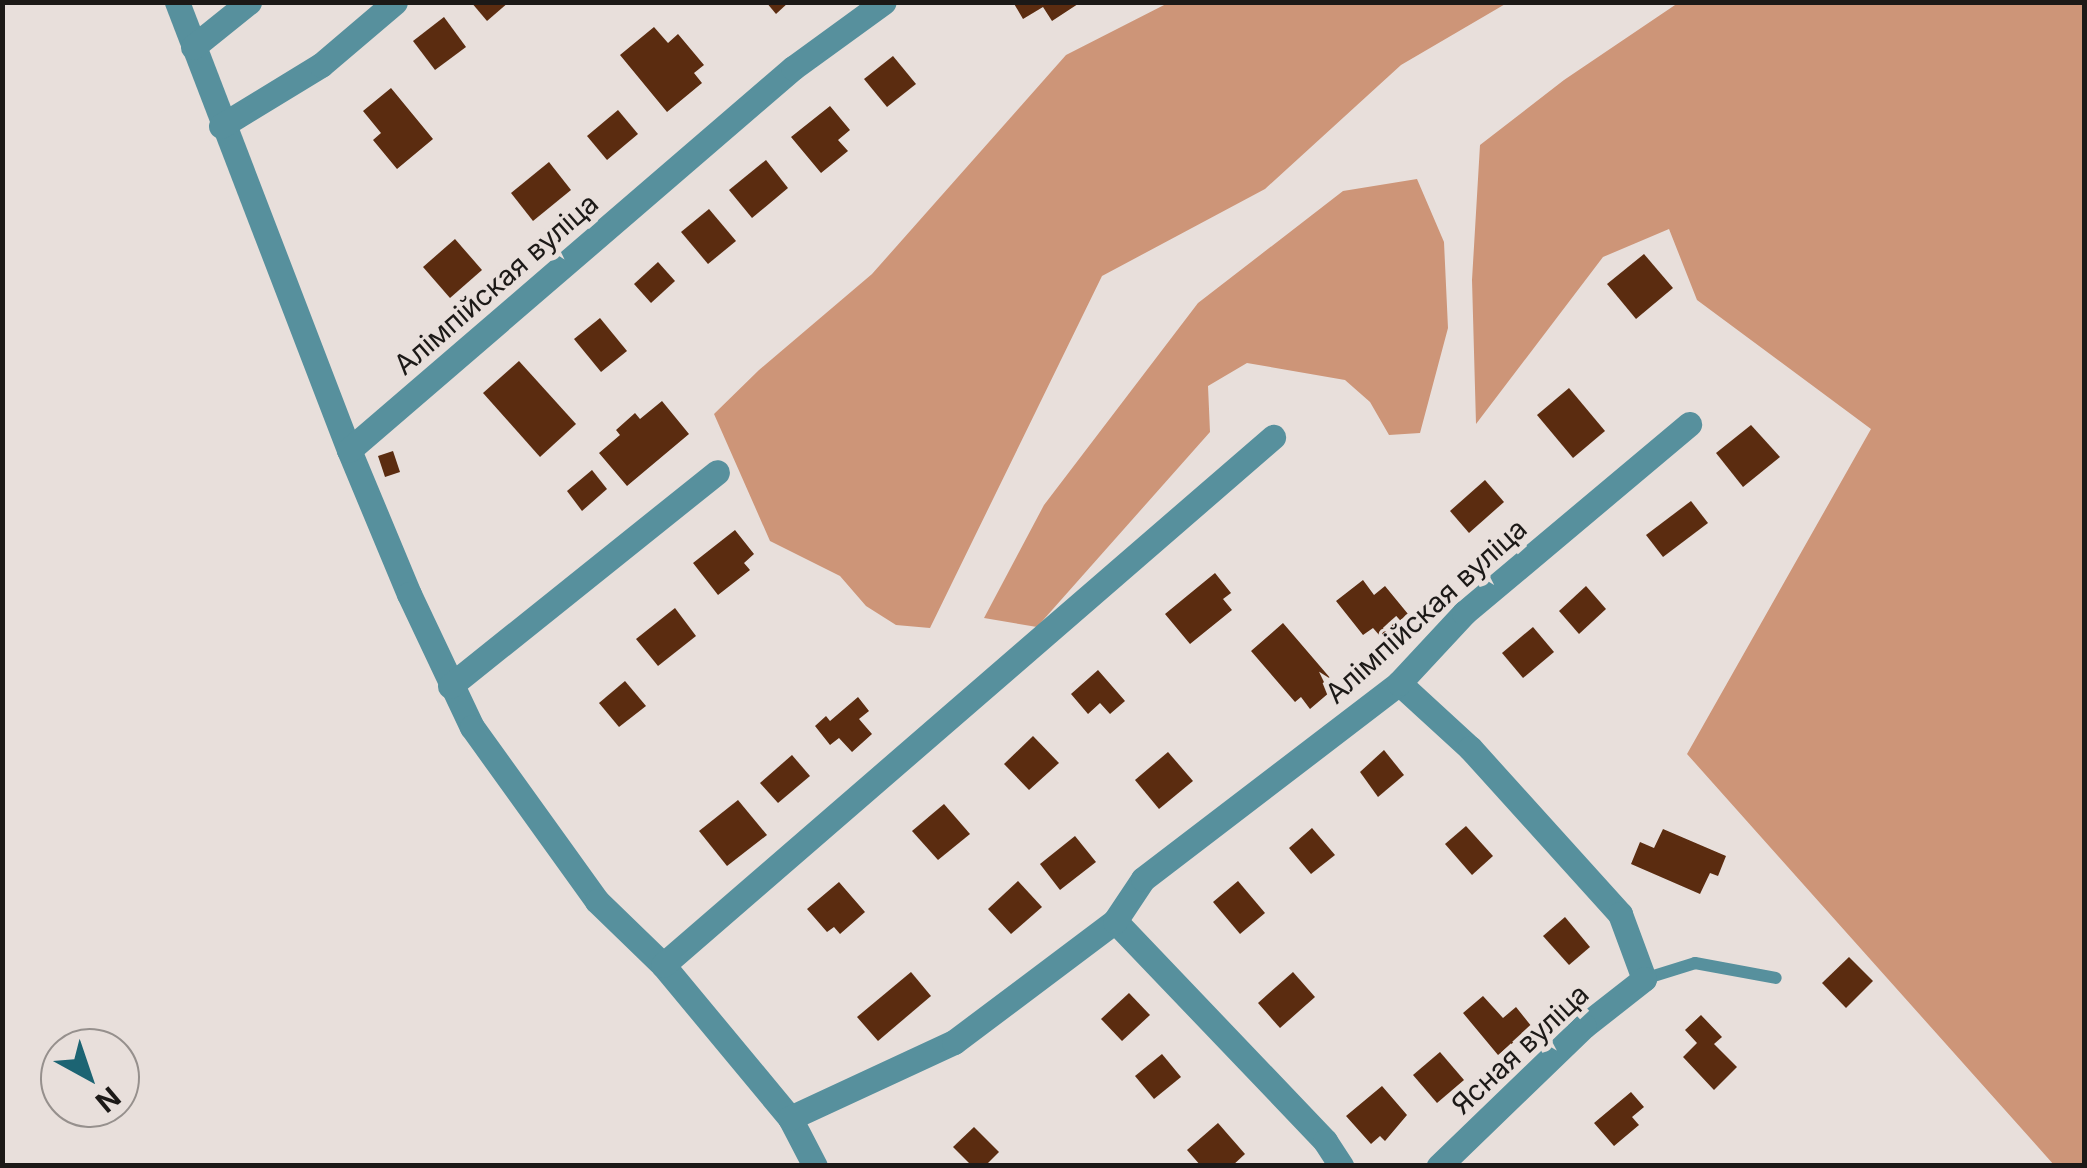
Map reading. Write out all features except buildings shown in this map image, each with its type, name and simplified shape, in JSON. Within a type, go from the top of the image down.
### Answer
[{"type":"street","points":[[176,2],[348,450],[450,686],[472,727],[596,901],[663,965],[790,1118],[815,1166]]},
{"type":"street","points":[[192,47],[248,2]]},
{"type":"street","points":[[221,126],[321,65],[395,2]]},
{"type":"street","name":"Алімпійская вуліца","points":[[348,450],[794,68],[884,2]]},
{"type":"street","name":"Алімпійская вуліца","points":[[790,1118],[954,1042],[1115,922],[1143,879],[1399,683],[1464,613],[1689,424]]},
{"type":"street","points":[[663,965],[1273,437]]},
{"type":"street","points":[[450,686],[716,472]]},
{"type":"street","points":[[1399,683],[1470,748],[1620,914],[1644,979]]},
{"type":"street","points":[[1115,922],[1326,1141],[1342,1166]]},
{"type":"street","name":"Ясная вуліца","points":[[1440,1166],[1584,1026],[1644,979]]},
{"type":"lane","points":[[1644,979],[1695,964],[1776,978]]},
{"type":"shaded area","points":[[1168,3],[1507,3],[1401,65],[1265,189],[1102,276],[930,628],[896,625],[866,606],[840,576],[770,541],[714,414],[759,370],[872,274],[1066,55]]},
{"type":"shaded area","points":[[1678,3],[2084,3],[2084,1165],[2054,1165],[1687,754],[1871,429],[1697,300],[1669,229],[1603,257],[1476,424],[1472,280],[1480,145],[1564,80]]},
{"type":"shaded area","points":[[1417,179],[1444,242],[1448,328],[1420,433],[1389,435],[1370,402],[1345,380],[1247,363],[1208,386],[1210,432],[1037,627],[984,618],[1044,505],[1198,303],[1343,191]]}]
